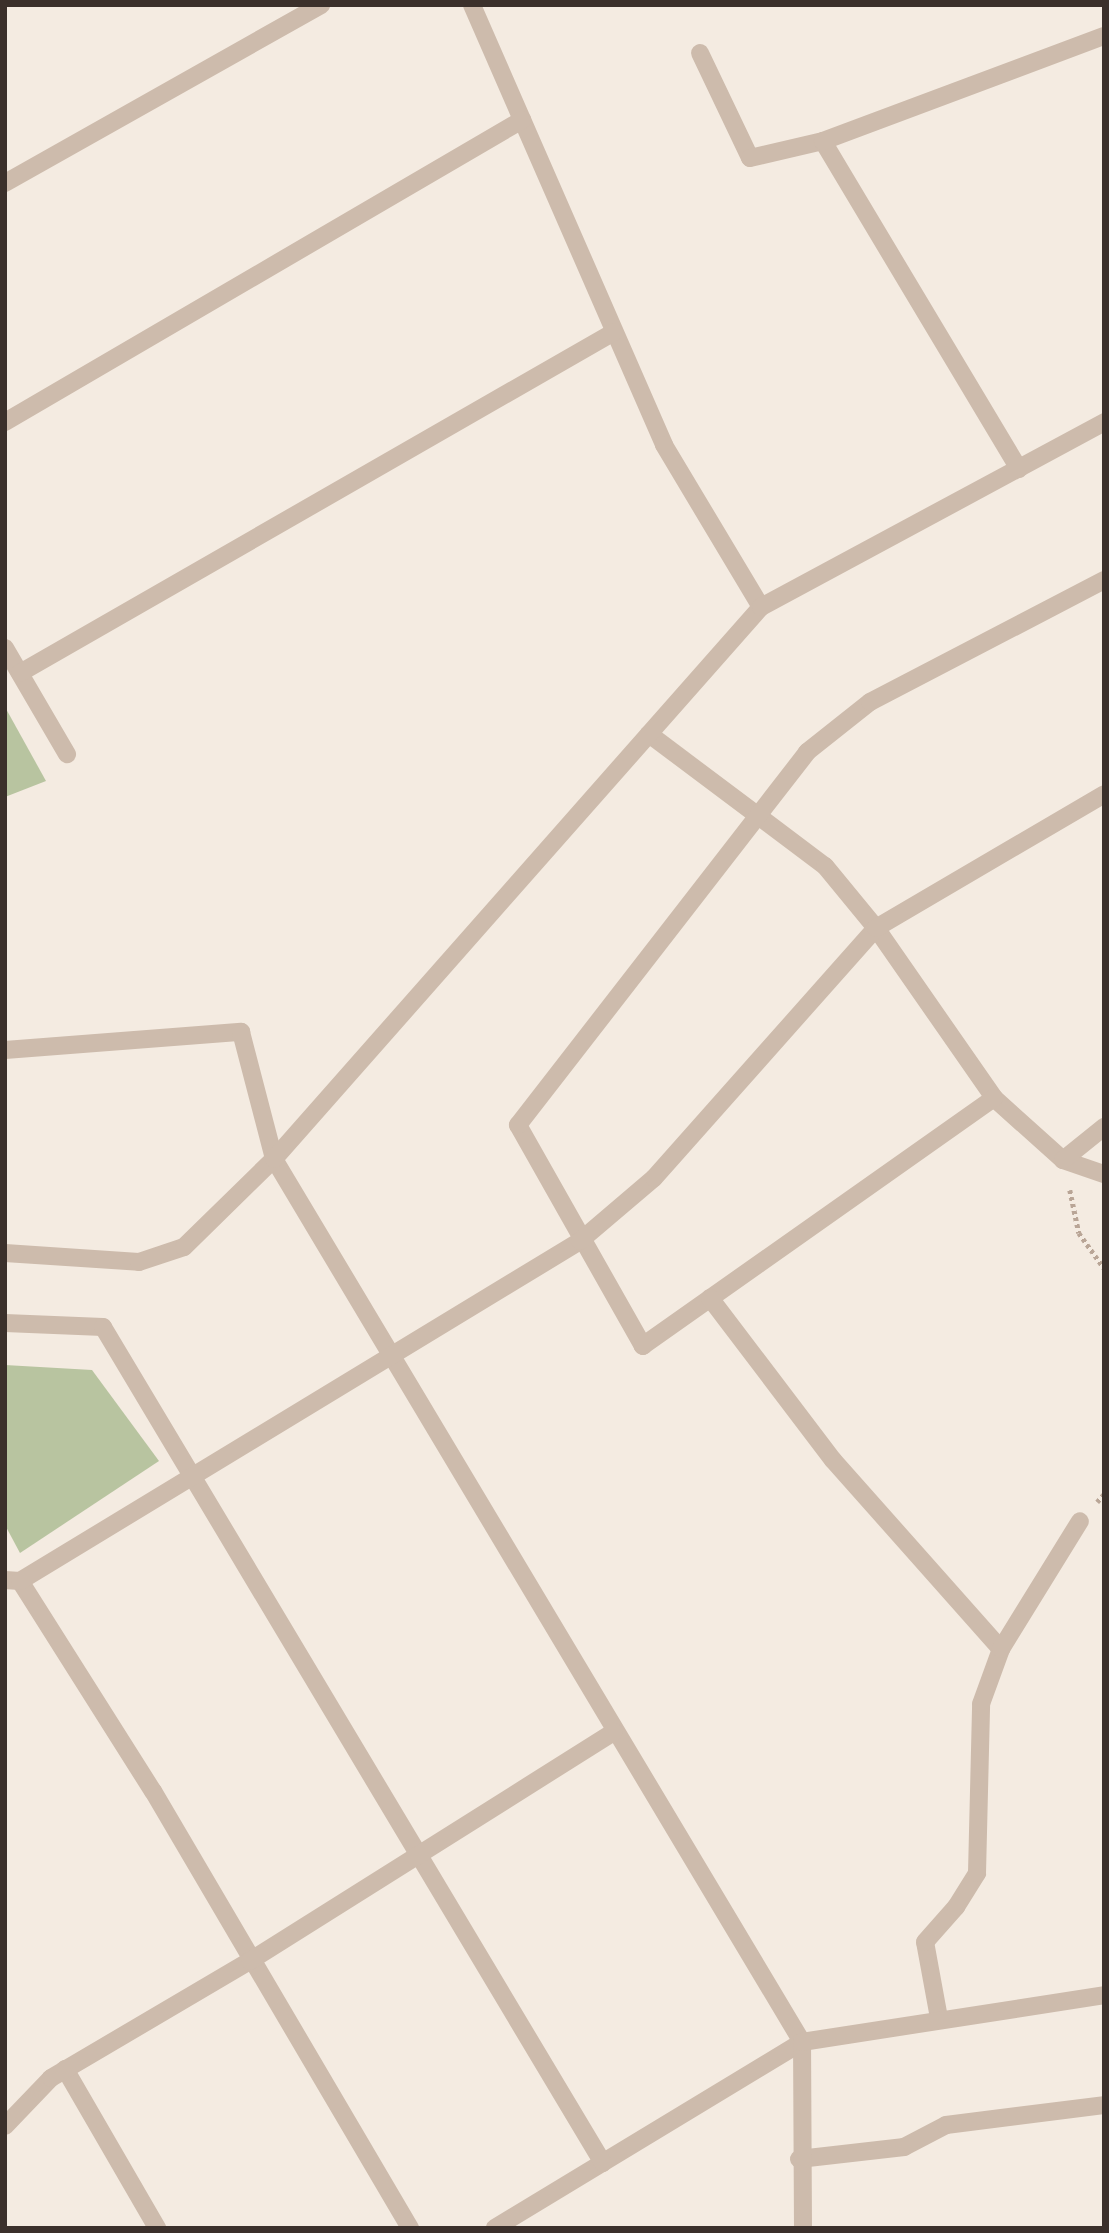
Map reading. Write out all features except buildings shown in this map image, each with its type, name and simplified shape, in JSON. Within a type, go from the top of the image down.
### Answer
[{"type":"street","points":[[5,183],[321,5]]},
{"type":"street","points":[[472,5],[664,445],[761,607]]},
{"type":"street","points":[[700,53],[750,158],[823,141],[1104,36]]},
{"type":"street","points":[[5,422],[522,120]]},
{"type":"street","points":[[823,141],[1019,469]]},
{"type":"street","points":[[20,673],[614,332]]},
{"type":"street","points":[[5,1253],[139,1262],[184,1247],[274,1159],[761,607],[1104,422]]},
{"type":"street","points":[[994,1098],[643,1346],[519,1125],[807,752],[870,702],[1104,580]]},
{"type":"street","points":[[5,648],[67,754]]},
{"type":"street","points":[[649,734],[825,866],[876,928],[994,1098],[1063,1160],[1104,1174]]},
{"type":"street","points":[[410,2228],[250,1961],[153,1791],[13,1580],[394,1357],[584,1237],[654,1178],[876,928],[1104,794]]},
{"type":"street","points":[[5,1050],[241,1032],[274,1159],[394,1357],[614,1732],[802,2042],[799,2159],[803,2228]]},
{"type":"street","points":[[1063,1160],[1104,1127]]},
{"type":"street","points":[[710,1298],[833,1460],[1001,1649]]},
{"type":"street","points":[[5,1323],[103,1327],[603,2163]]},
{"type":"street","points":[[939,2018],[925,1942],[956,1907],[977,1874],[981,1704],[1001,1649],[1080,1521]]},
{"type":"street","points":[[5,2126],[51,2078],[250,1961],[417,1853],[614,1732]]},
{"type":"street","points":[[495,2228],[802,2042],[939,2018],[1104,1995]]},
{"type":"street","points":[[65,2069],[157,2228]]},
{"type":"street","points":[[799,2159],[904,2147],[946,2125],[1104,2105]]},
{"type":"path","points":[[1063,1160],[1079,1233],[1104,1268]]},
{"type":"green space","points":[[5,707],[46,781],[5,797]]},
{"type":"green space","points":[[5,1365],[92,1370],[159,1461],[20,1553],[5,1525]]}]
